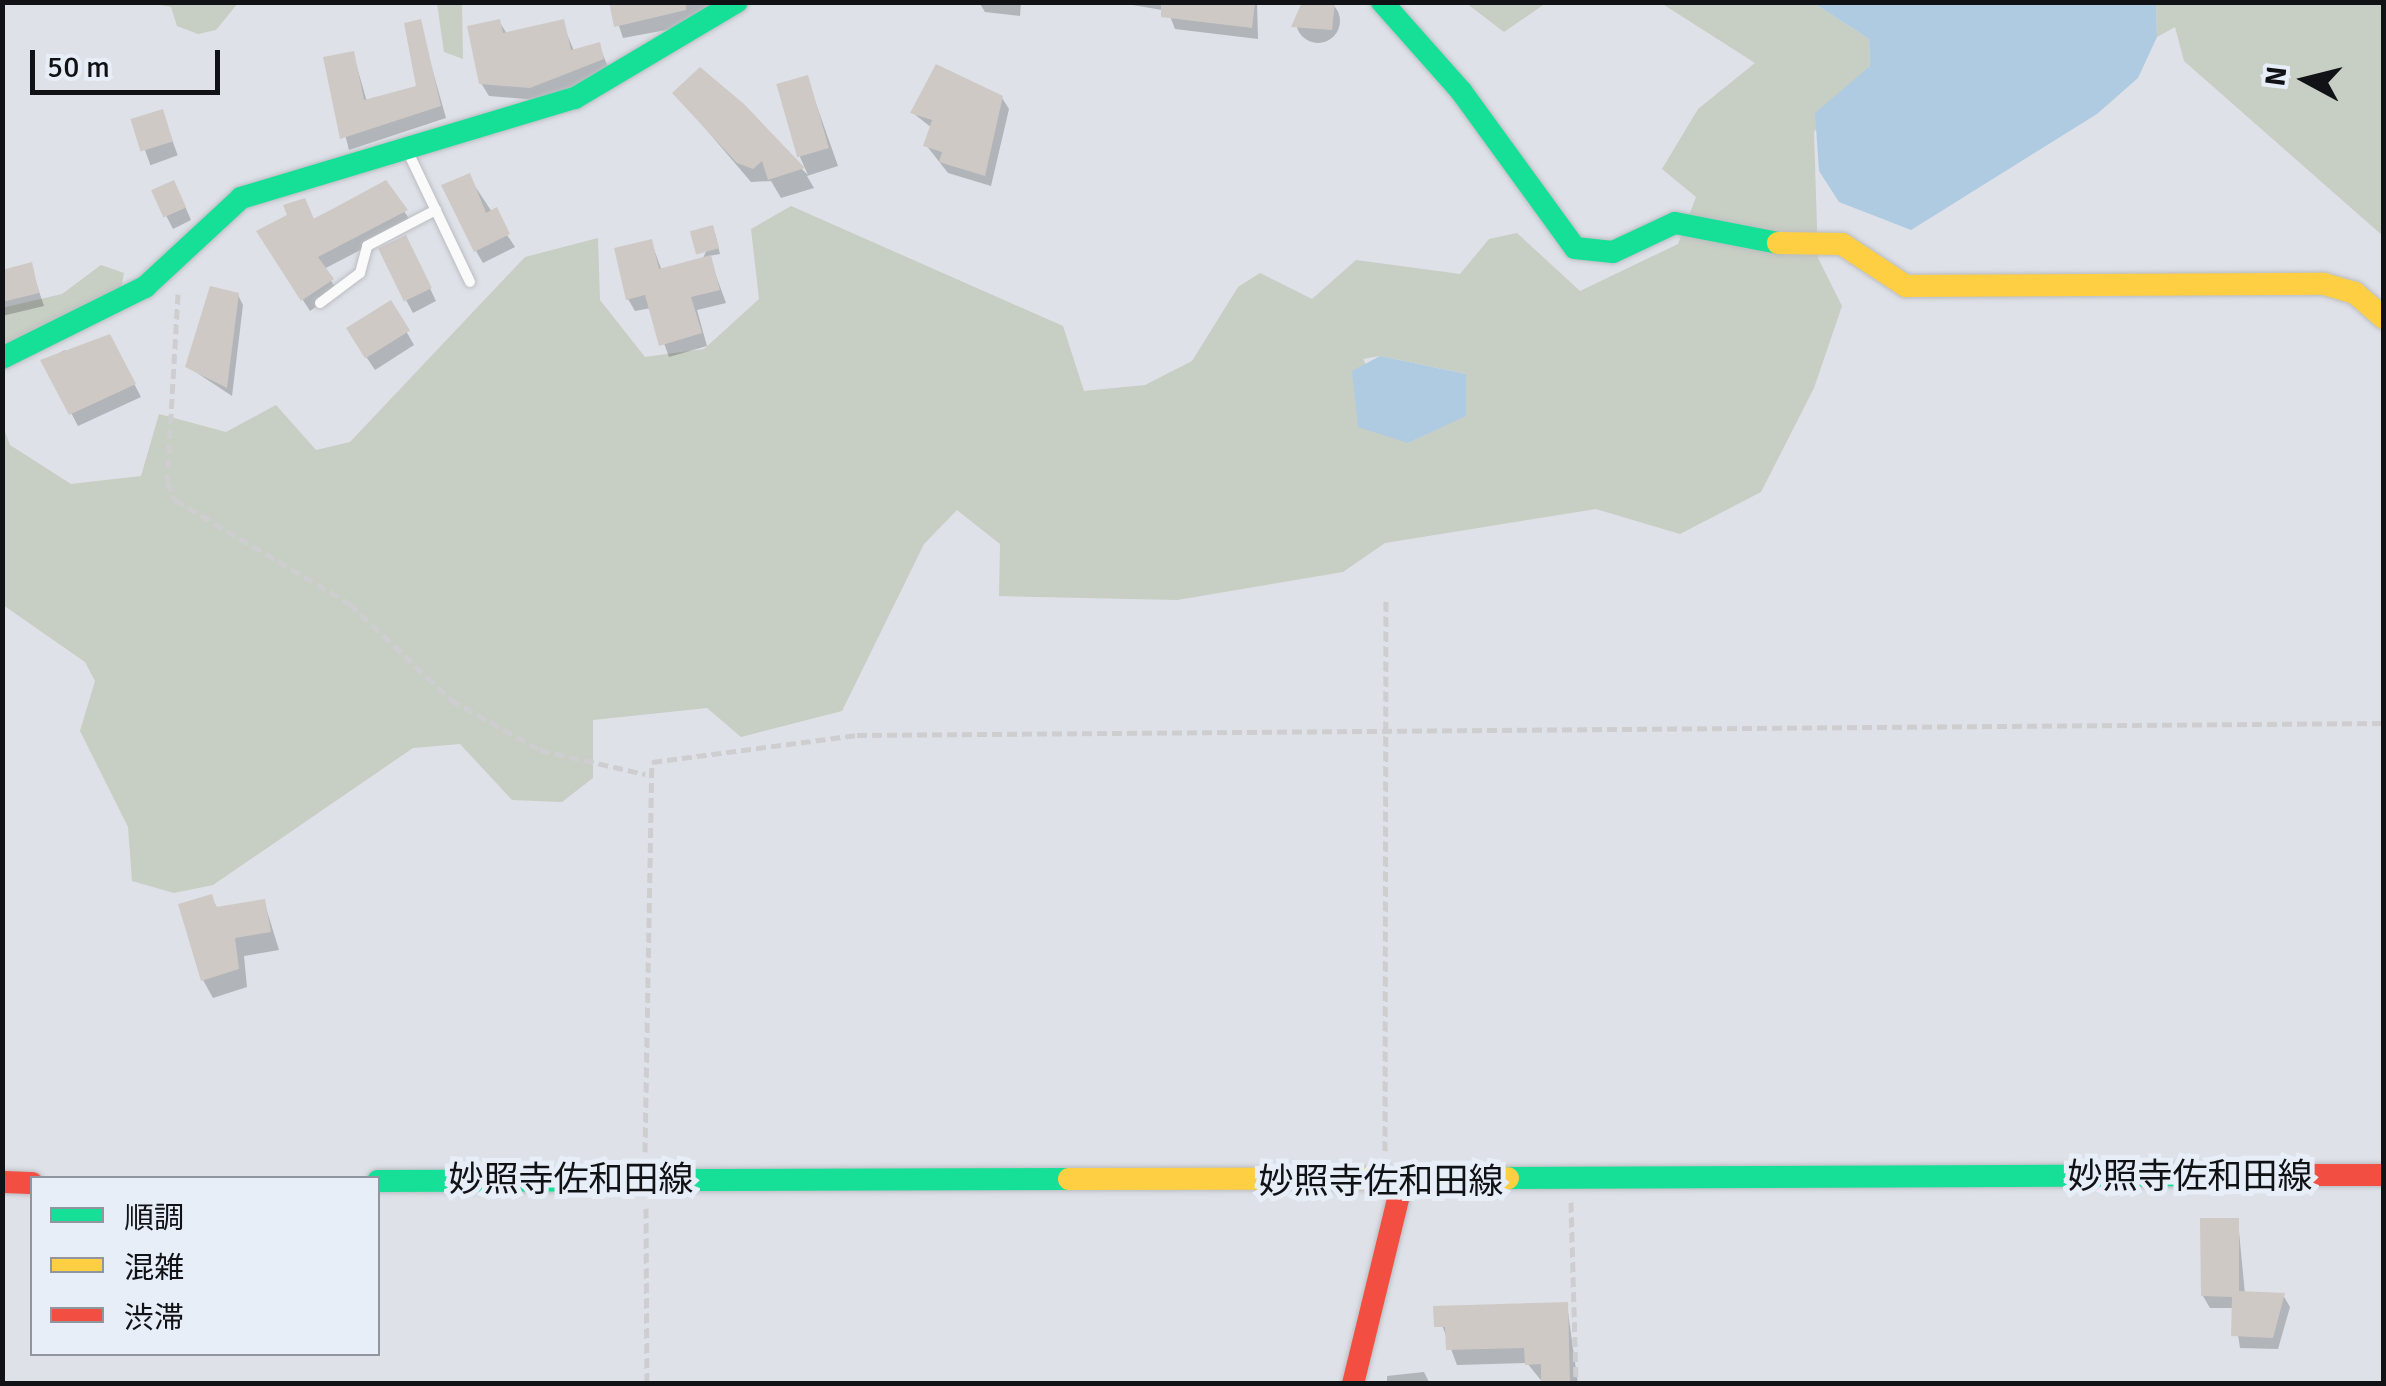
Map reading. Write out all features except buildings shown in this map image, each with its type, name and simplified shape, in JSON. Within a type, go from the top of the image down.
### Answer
[{"type":"street","points":[[2,358],[85,322],[160,269],[241,198],[575,98],[737,2]]},
{"type":"street","points":[[1382,2],[1460,91],[1574,248],[1613,252],[1676,223],[1745,242],[1842,244],[1906,286],[2324,284],[2355,292],[2384,318]]},
{"type":"street","name":"妙照寺佐和田線","points":[[380,1181],[1391,1183],[2384,1175]]},
{"type":"street","points":[[2,1182],[30,1183]]},
{"type":"street","points":[[1353,1384],[1391,1183]]},
{"type":"lane","points":[[406,148],[470,282]]},
{"type":"lane","points":[[320,302],[360,273],[367,246],[436,210]]},
{"type":"path","points":[[160,269],[179,295],[167,482],[174,500],[350,604],[450,700],[540,750],[645,774]]},
{"type":"path","points":[[1386,601],[1391,1183]]},
{"type":"path","points":[[647,1384],[645,774],[652,762],[857,735],[2384,723]]},
{"type":"path","points":[[1571,1182],[1576,1384]]},
{"type":"shaded area","points":[[150,3],[238,3],[216,30],[198,34],[177,26],[171,7]]},
{"type":"shaded area","points":[[437,3],[462,3],[463,59],[444,52]]},
{"type":"shaded area","points":[[1466,3],[1546,3],[1504,32]]},
{"type":"shaded area","points":[[1661,3],[1814,3],[1869,39],[1870,66],[1814,132],[1818,258],[1842,306],[1814,388],[1761,492],[1680,534],[1596,509],[1385,543],[1343,572],[1177,600],[999,596],[1000,544],[957,510],[924,544],[842,711],[741,737],[707,708],[593,720],[593,778],[562,802],[512,800],[460,744],[413,748],[213,885],[174,893],[132,881],[128,827],[80,731],[95,681],[85,662],[3,605],[2,423],[10,445],[71,484],[141,476],[159,414],[226,432],[276,405],[316,450],[350,442],[525,257],[598,238],[600,300],[645,357],[704,349],[759,299],[751,229],[791,206],[1063,326],[1084,391],[1145,385],[1192,361],[1238,287],[1260,273],[1312,299],[1356,260],[1460,274],[1489,239],[1517,233],[1580,291],[1678,244],[1696,197],[1662,169],[1698,109],[1755,63]],"holes":[[[1380,356],[1466,374],[1465,416],[1408,443],[1363,359]]]},
{"type":"shaded area","points":[[2156,3],[2383,3],[2383,236],[2184,61],[2175,27],[2157,37]]},
{"type":"shaded area","points":[[101,265],[124,273],[121,289],[3,351],[2,308],[62,294]]},
{"type":"water","points":[[1814,3],[2156,3],[2157,37],[2138,78],[2097,114],[1911,230],[1839,202],[1819,171],[1815,113],[1870,66],[1869,39]]},
{"type":"water","points":[[1380,356],[1466,374],[1466,416],[1408,443],[1358,427],[1352,371]]},
{"type":"traffic: fast","points":[[2,358],[145,287],[241,198],[575,98],[737,2]]},
{"type":"traffic: fast","points":[[1382,2],[1461,91],[1575,248],[1613,252],[1675,223],[1778,243]]},
{"type":"traffic: fast","points":[[1508,1178],[2230,1175]]},
{"type":"traffic: fast","points":[[380,1181],[1069,1179]]},
{"type":"traffic: slow","points":[[1778,243],[1842,244],[1906,286],[2324,284],[2355,293],[2384,318]]},
{"type":"traffic: slow","points":[[1069,1179],[1508,1178]]},
{"type":"traffic: jam","points":[[2230,1175],[2384,1175]]},
{"type":"traffic: jam","points":[[2,1182],[30,1183]]},
{"type":"traffic: jam","points":[[1353,1384],[1402,1183]]}]
